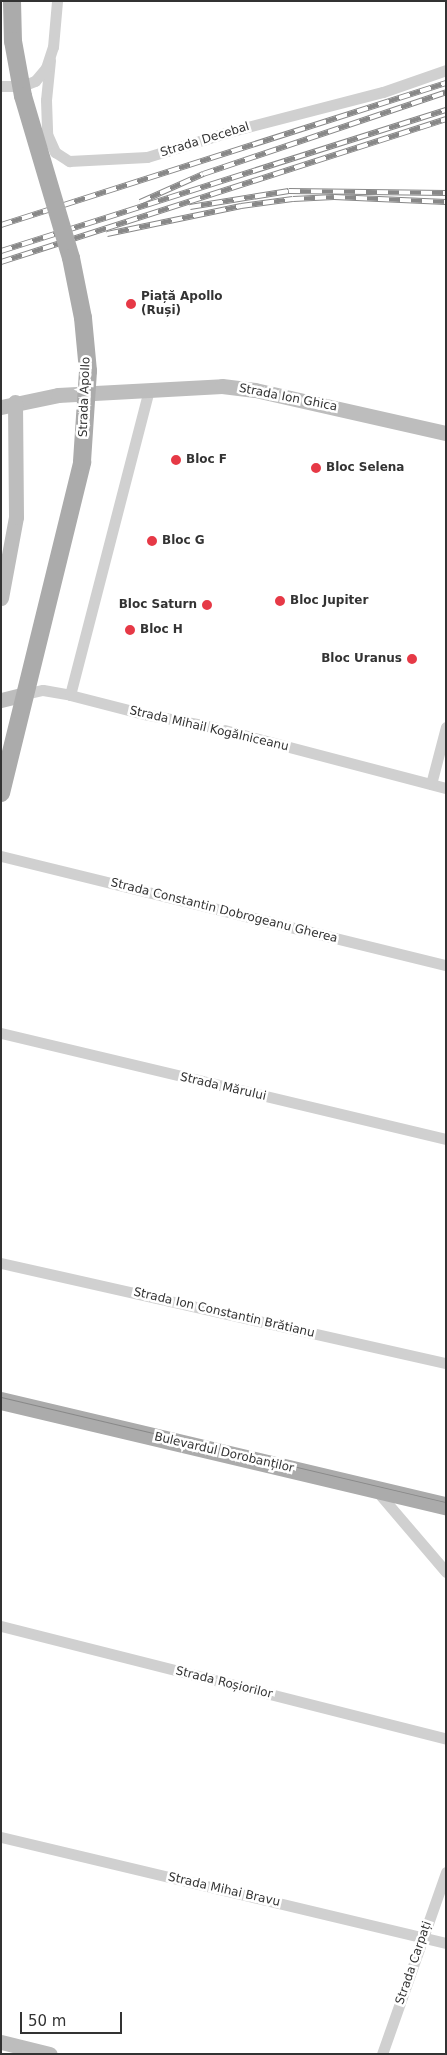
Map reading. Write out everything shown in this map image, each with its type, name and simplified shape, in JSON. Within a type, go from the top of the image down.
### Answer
[{"type":"main road","name":"Strada Apollo","points":[[2,782],[82,462],[88,371],[83,318],[71,258],[23,96],[13,41],[12,1]]},
{"type":"main road","name":"Bulevardul Dorobanților","points":[[1,1401],[446,1506]]},
{"type":"street","name":"Strada Decebal","points":[[57,1],[46,100],[47,134],[55,152],[69,161],[147,157],[383,92],[446,70]]},
{"type":"street","name":"Strada Decebal","points":[[1,86],[22,86],[35,81],[50,60]]},
{"type":"street","name":"Strada Ion Ghica","points":[[8,405],[98,392],[212,386],[255,390],[446,433]]},
{"type":"street","points":[[70,695],[150,389]]},
{"type":"street","points":[[1,598],[16,517],[8,405]]},
{"type":"street","name":"Strada Mihail Kogălniceanu","points":[[1,700],[43,690],[70,695],[144,714],[213,727],[446,788]]},
{"type":"street","points":[[431,784],[446,728]]},
{"type":"street","name":"Strada Constantin Dobrogeanu Gherea","points":[[1,856],[446,965]]},
{"type":"street","name":"Strada Mărului","points":[[1,1033],[446,1139]]},
{"type":"street","name":"Strada Ion Constantin Brătianu","points":[[1,1263],[446,1363]]},
{"type":"street","points":[[375,1489],[446,1572]]},
{"type":"street","name":"Strada Roșiorilor","points":[[1,1626],[446,1739]]},
{"type":"street","name":"Strada Mihai Bravu","points":[[1,1837],[446,1943]]},
{"type":"street","name":"Strada Carpați","points":[[382,2054],[446,1872]]},
{"type":"street","points":[[1,2042],[50,2054]]},
{"type":"tram line","points":[[1,1397],[446,1502]]},
{"type":"railway","points":[[1,225],[446,83]]},
{"type":"railway","points":[[140,202],[203,174],[446,92]]},
{"type":"railway","points":[[1,251],[446,110]]},
{"type":"railway","points":[[1,262],[446,119]]},
{"type":"railway","points":[[190,207],[289,191],[446,193]]},
{"type":"railway","points":[[107,234],[241,206],[293,199],[334,197],[446,202]]},
{"type":"place","name":"Piață Apollo (Ruși)","points":[[131,304]]},
{"type":"place","name":"Bloc F","points":[[176,460]]},
{"type":"place","name":"Bloc Selena","points":[[316,468]]},
{"type":"place","name":"Bloc G","points":[[152,541]]},
{"type":"place","name":"Bloc Jupiter","points":[[280,601]]},
{"type":"place","name":"Bloc Saturn","points":[[207,605]]},
{"type":"place","name":"Bloc H","points":[[130,630]]},
{"type":"place","name":"Bloc Uranus","points":[[412,659]]}]
